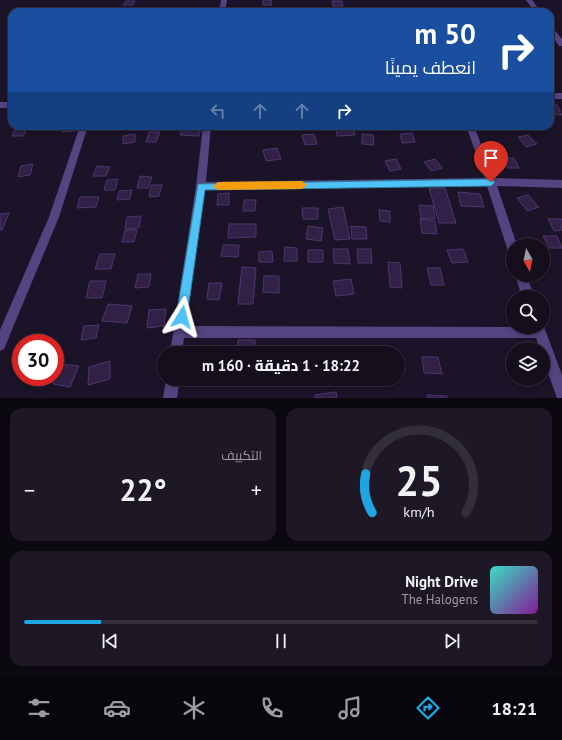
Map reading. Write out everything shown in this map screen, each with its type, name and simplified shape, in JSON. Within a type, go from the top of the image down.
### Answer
[{"type":"street","points":[[554,33],[562,44]]},
{"type":"street","points":[[0,345],[54,216],[83,130]]},
{"type":"street","points":[[177,346],[201,186],[207,130]]},
{"type":"street","points":[[472,130],[491,182],[509,238]]},
{"type":"street","points":[[201,186],[491,182],[562,184]]},
{"type":"street","points":[[180,332],[506,330]]},
{"type":"street","points":[[540,334],[562,393]]},
{"type":"street","points":[[170,398],[172,386]]},
{"type":"building","points":[[263,0],[271,0],[272,5],[263,5]]},
{"type":"building","points":[[126,1],[135,1],[133,5],[123,5]]},
{"type":"building","points":[[332,1],[342,1],[343,6],[333,6]]},
{"type":"building","points":[[554,105],[557,105],[562,115],[554,114]]},
{"type":"building","points":[[15,130],[26,130],[23,136],[12,136]]},
{"type":"building","points":[[63,130],[75,130],[75,131],[62,132]]},
{"type":"building","points":[[181,130],[200,130],[199,136],[180,135]]},
{"type":"building","points":[[336,130],[354,130],[355,135],[337,136]]},
{"type":"building","points":[[149,132],[160,132],[156,142],[146,142]]},
{"type":"building","points":[[412,133],[415,142],[402,143],[400,134]]},
{"type":"building","points":[[135,134],[135,142],[123,144],[123,136]]},
{"type":"building","points":[[314,134],[317,144],[305,145],[302,135]]},
{"type":"building","points":[[362,134],[373,135],[374,145],[362,144]]},
{"type":"building","points":[[528,135],[537,144],[526,147],[518,137]]},
{"type":"building","points":[[277,148],[281,159],[266,161],[263,150]]},
{"type":"building","points":[[503,158],[514,158],[519,168],[508,168]]},
{"type":"building","points":[[396,159],[401,169],[390,171],[385,161]]},
{"type":"building","points":[[435,159],[442,168],[431,171],[424,162]]},
{"type":"building","points":[[33,164],[30,175],[18,177],[21,166]]},
{"type":"building","points":[[97,166],[110,167],[106,176],[93,176]]},
{"type":"building","points":[[140,176],[152,177],[148,188],[137,188]]},
{"type":"building","points":[[118,179],[115,190],[104,190],[107,180]]},
{"type":"building","points":[[151,185],[162,185],[159,196],[149,197]]},
{"type":"building","points":[[429,188],[445,188],[456,223],[439,223]]},
{"type":"building","points":[[132,190],[130,199],[117,200],[119,191]]},
{"type":"building","points":[[458,192],[480,194],[484,207],[461,206]]},
{"type":"building","points":[[229,193],[229,205],[217,205],[218,194]]},
{"type":"building","points":[[528,195],[539,207],[527,211],[517,198]]},
{"type":"building","points":[[80,197],[99,197],[96,207],[77,208]]},
{"type":"building","points":[[244,200],[256,200],[255,211],[243,211]]},
{"type":"building","points":[[419,205],[433,206],[435,219],[421,218]]},
{"type":"building","points":[[343,207],[350,239],[335,240],[328,209]]},
{"type":"building","points":[[302,208],[318,208],[318,219],[303,219]]},
{"type":"building","points":[[379,210],[390,211],[390,222],[380,221]]},
{"type":"building","points":[[9,213],[2,230],[0,230],[0,214]]},
{"type":"building","points":[[141,216],[139,228],[125,229],[127,217]]},
{"type":"building","points":[[420,219],[435,221],[437,234],[422,233]]},
{"type":"building","points":[[548,219],[562,219],[562,230],[554,231]]},
{"type":"building","points":[[229,224],[256,224],[256,237],[228,238]]},
{"type":"building","points":[[308,226],[323,228],[321,241],[306,239]]},
{"type":"building","points":[[351,226],[366,227],[367,239],[352,239]]},
{"type":"building","points":[[125,230],[137,230],[134,242],[122,242]]},
{"type":"building","points":[[543,236],[557,236],[562,248],[550,248],[550,238],[544,238]]},
{"type":"building","points":[[223,245],[239,245],[238,257],[221,256]]},
{"type":"building","points":[[285,247],[297,248],[297,261],[284,261]]},
{"type":"building","points":[[333,249],[348,249],[350,264],[334,263]]},
{"type":"building","points":[[357,249],[371,249],[372,263],[358,263]]},
{"type":"building","points":[[463,249],[468,262],[452,263],[447,250]]},
{"type":"building","points":[[308,250],[323,250],[323,262],[308,262]]},
{"type":"building","points":[[272,251],[273,262],[259,262],[259,252]]},
{"type":"building","points":[[100,254],[115,254],[111,269],[95,269]]},
{"type":"building","points":[[388,262],[400,263],[402,288],[390,287]]},
{"type":"building","points":[[242,267],[256,268],[253,304],[238,304]]},
{"type":"building","points":[[427,268],[440,268],[444,285],[431,285]]},
{"type":"building","points":[[138,274],[151,274],[149,287],[135,288]]},
{"type":"building","points":[[264,276],[279,276],[279,293],[263,292]]},
{"type":"building","points":[[351,279],[354,294],[336,296],[333,281]]},
{"type":"building","points":[[90,281],[106,281],[102,298],[86,298]]},
{"type":"building","points":[[209,283],[222,283],[219,300],[207,299]]},
{"type":"building","points":[[108,304],[132,306],[127,323],[102,321]]},
{"type":"building","points":[[166,309],[164,326],[147,328],[149,310]]},
{"type":"building","points":[[99,325],[96,338],[81,340],[84,326]]},
{"type":"building","points":[[238,340],[255,340],[255,346],[238,346]]},
{"type":"building","points":[[422,357],[438,357],[442,374],[424,373]]},
{"type":"building","points":[[110,361],[110,379],[88,385],[89,367]]},
{"type":"building","points":[[64,364],[79,366],[70,387],[64,386]]},
{"type":"building","points":[[336,392],[337,398],[315,398],[315,395]]},
{"type":"building","points":[[427,395],[447,396],[447,398],[427,398]]},
{"type":"slow traffic","points":[[218,186],[302,185]]},
{"type":"route","points":[[182,317],[201,186],[491,182]]}]
